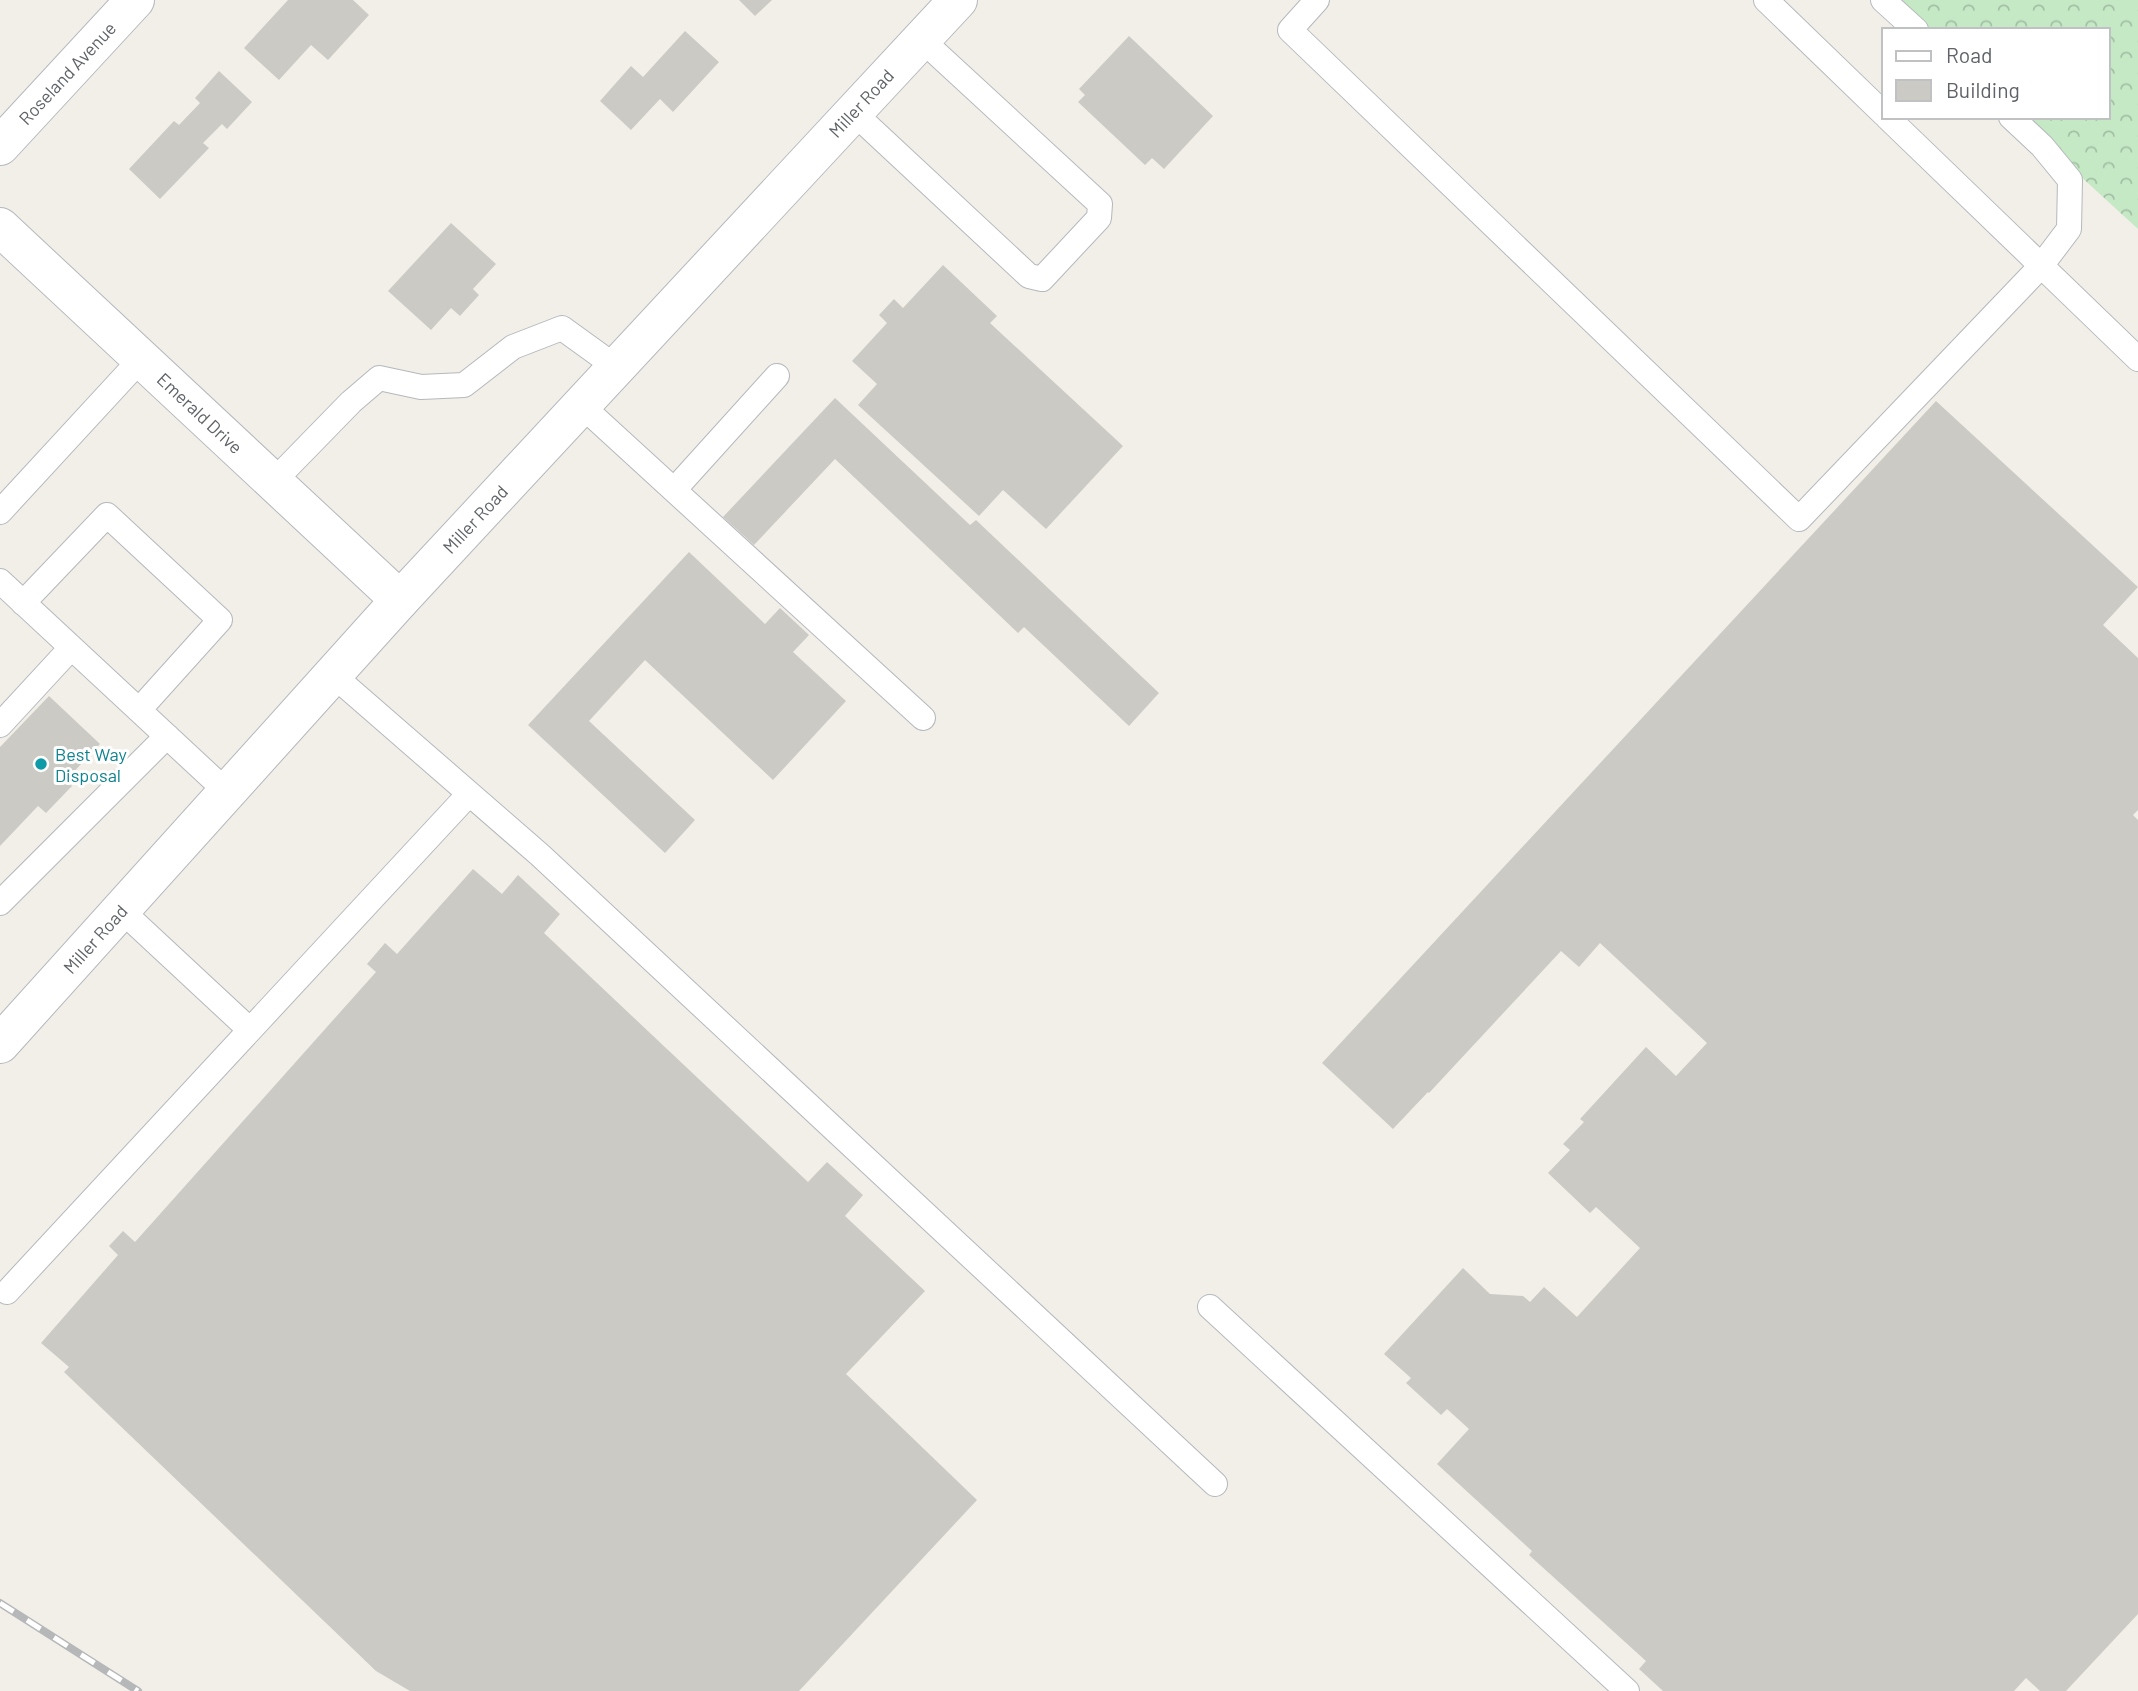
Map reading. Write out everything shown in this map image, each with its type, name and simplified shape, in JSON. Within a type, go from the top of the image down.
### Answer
[{"type":"street","name":"Roseland Avenue","points":[[0,146],[135,0]]},
{"type":"street","name":"Miller Road","points":[[0,1044],[400,600],[958,0]]},
{"type":"street","name":"Emerald Drive","points":[[0,227],[400,600]]},
{"type":"lane","points":[[1317,0],[1290,30],[1799,519],[2042,266],[2069,229],[2070,180],[2042,146],[2013,119]]},
{"type":"lane","points":[[1766,0],[1882,112]]},
{"type":"lane","points":[[1883,0],[1914,28]]},
{"type":"lane","points":[[853,112],[1029,276],[1042,279],[1100,218],[1100,204],[921,39]]},
{"type":"lane","points":[[1889,119],[2138,359]]},
{"type":"lane","points":[[273,482],[351,402],[379,378],[421,387],[464,385],[513,347],[562,328],[616,367]]},
{"type":"lane","points":[[0,512],[141,359]]},
{"type":"lane","points":[[674,490],[777,376]]},
{"type":"lane","points":[[581,405],[923,718]]},
{"type":"lane","points":[[23,603],[107,515],[220,620],[139,710]]},
{"type":"lane","points":[[0,581],[227,792]]},
{"type":"lane","points":[[0,725],[71,648]]},
{"type":"lane","points":[[333,675],[540,855],[1215,1484]]},
{"type":"lane","points":[[0,903],[167,736]]},
{"type":"lane","points":[[7,1292],[469,794]]},
{"type":"lane","points":[[121,910],[250,1030]]},
{"type":"lane","points":[[1210,1307],[1627,1691]]},
{"type":"green space","points":[[1887,0],[2138,0],[2138,229],[2018,119],[2110,119],[2110,28],[1918,28]]},
{"type":"building","points":[[288,0],[353,0],[369,15],[328,60],[311,45],[279,80],[244,48]]},
{"type":"building","points":[[739,0],[772,0],[755,16]]},
{"type":"building","points":[[685,31],[719,62],[673,112],[660,99],[631,130],[600,101],[631,66],[643,77]]},
{"type":"building","points":[[1129,36],[1213,116],[1164,169],[1152,158],[1145,165],[1078,102],[1085,95],[1079,89]]},
{"type":"building","points":[[219,71],[252,102],[227,129],[222,124],[203,143],[209,148],[160,199],[129,169],[174,121],[179,125],[200,103],[195,98]]},
{"type":"building","points":[[451,223],[496,264],[473,289],[479,295],[460,316],[451,308],[431,330],[388,291]]},
{"type":"building","points":[[943,265],[997,316],[990,323],[1123,446],[1046,529],[1003,490],[979,516],[858,405],[877,384],[852,361],[887,323],[879,315],[894,299],[903,308]]},
{"type":"building","points":[[835,398],[970,525],[976,520],[1159,693],[1129,726],[1024,627],[1018,633],[835,459],[754,545],[723,517]]},
{"type":"building","points":[[1936,401],[2138,587],[2103,625],[2138,658],[2138,810],[2133,815],[2138,820],[2138,1614],[2066,1691],[2040,1691],[2026,1678],[2014,1691],[1663,1691],[1639,1669],[1646,1661],[1529,1555],[1532,1551],[1437,1464],[1469,1429],[1447,1409],[1441,1415],[1406,1383],[1411,1378],[1384,1354],[1463,1268],[1490,1294],[1523,1296],[1530,1302],[1544,1287],[1577,1317],[1640,1248],[1596,1207],[1590,1213],[1548,1173],[1570,1150],[1563,1144],[1584,1122],[1580,1119],[1646,1047],[1676,1076],[1707,1043],[1600,943],[1579,967],[1561,951],[1393,1129],[1322,1063]]},
{"type":"building","points":[[689,552],[765,624],[780,608],[809,635],[793,652],[846,701],[773,780],[645,660],[589,721],[695,820],[665,853],[528,725]]},
{"type":"building","name":"Best Way Disposal","points":[[49,696],[100,744],[66,780],[72,786],[46,813],[38,806],[0,846],[0,747]]},
{"type":"building","points":[[473,869],[502,894],[518,875],[560,914],[544,933],[808,1182],[827,1162],[863,1195],[845,1216],[925,1291],[846,1374],[977,1500],[799,1691],[410,1691],[376,1671],[64,1372],[69,1367],[41,1343],[118,1255],[109,1246],[123,1231],[135,1242],[376,972],[367,964],[385,943],[397,954]]},
{"type":"railway","points":[[0,1603],[138,1691]]},
{"type":"place","name":"Best Way Disposal","points":[[41,764]]}]
